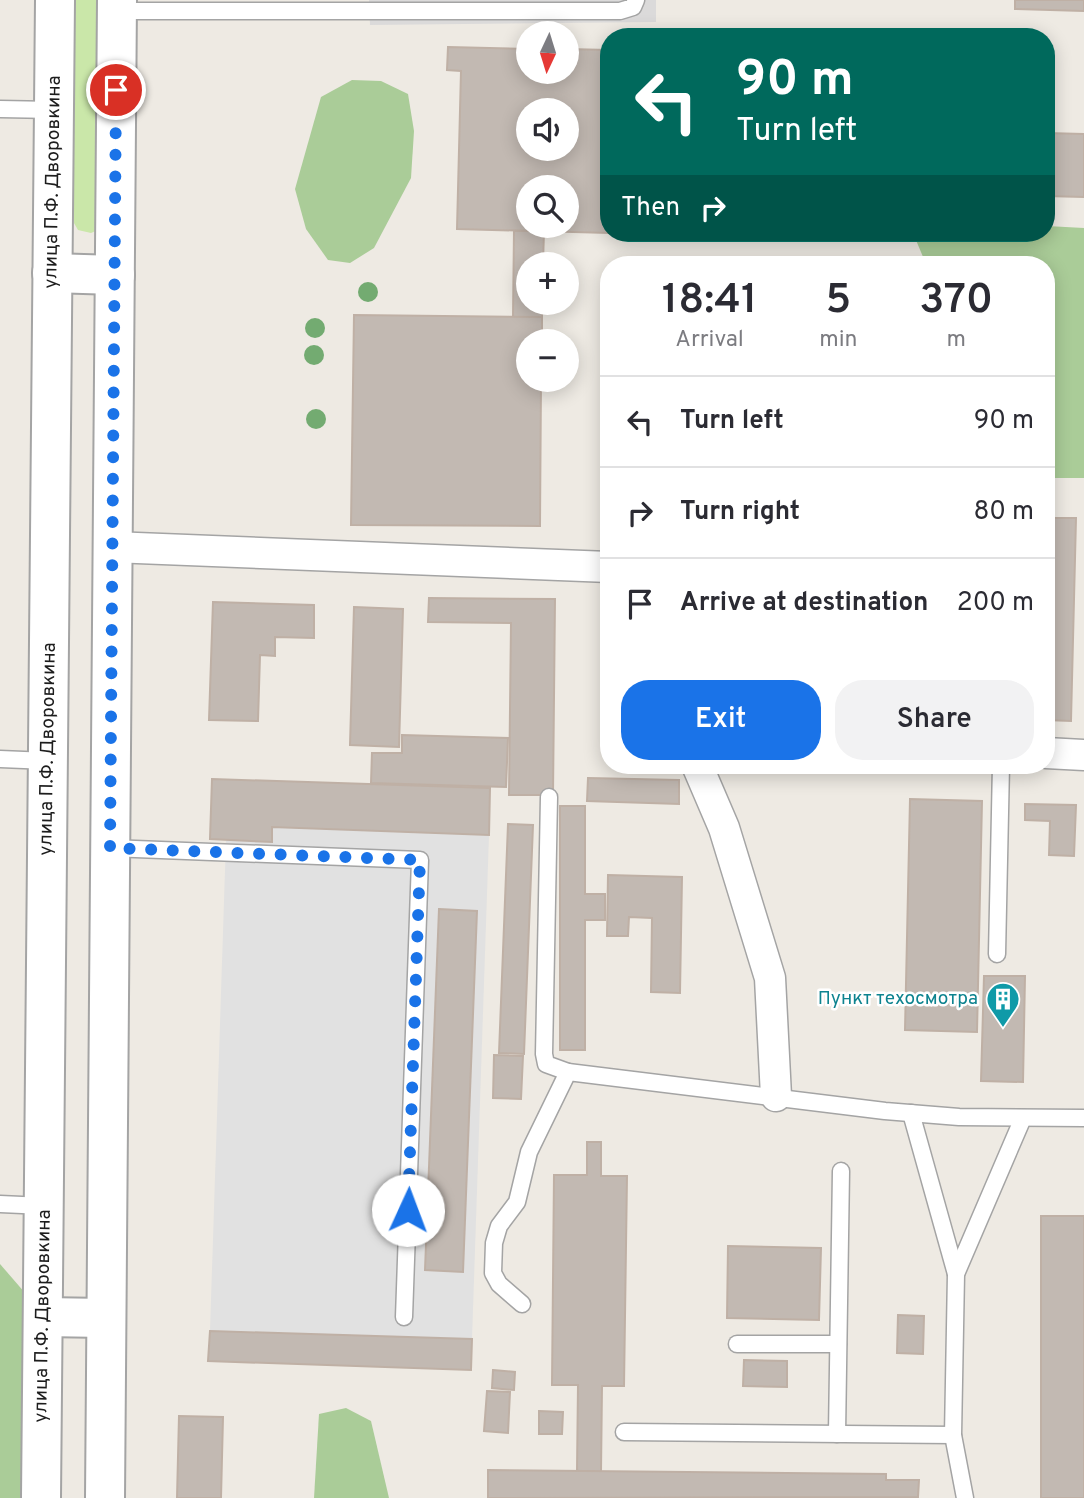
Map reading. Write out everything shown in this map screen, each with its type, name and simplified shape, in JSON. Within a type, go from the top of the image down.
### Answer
[{"type":"street","name":"улица П.Ф. Дворовкина","points":[[41,1498],[55,0]]},
{"type":"street","points":[[105,1498],[117,6]]},
{"type":"street","points":[[52,272],[115,275]]},
{"type":"street","points":[[112,547],[600,567]]},
{"type":"street","points":[[1055,753],[1084,755]]},
{"type":"street","points":[[701,774],[724,828],[770,978],[776,1096]]},
{"type":"street","points":[[43,1317],[106,1318]]},
{"type":"lane","points":[[117,6],[396,6],[620,11],[633,7],[636,0]]},
{"type":"lane","points":[[0,109],[54,110]]},
{"type":"lane","points":[[0,759],[48,761]]},
{"type":"lane","points":[[997,954],[1002,774]]},
{"type":"lane","points":[[549,797],[544,1054],[546,1064],[568,1072],[911,1113],[1084,1118]]},
{"type":"lane","points":[[110,848],[420,860],[404,1317]]},
{"type":"lane","points":[[522,1304],[499,1284],[493,1273],[494,1242],[499,1226],[517,1202],[529,1152],[568,1072]]},
{"type":"lane","points":[[911,1113],[956,1274],[954,1435],[965,1498]]},
{"type":"lane","points":[[956,1274],[1023,1118]]},
{"type":"lane","points":[[837,1434],[841,1171]]},
{"type":"lane","points":[[0,1204],[44,1206]]},
{"type":"lane","points":[[737,1344],[838,1344]]},
{"type":"lane","points":[[624,1432],[954,1435]]},
{"type":"shaded area","points":[[369,0],[656,0],[656,22],[516,21],[516,23],[370,25]]},
{"type":"shaded area","points":[[272,827],[489,835],[472,1339],[210,1331],[226,840],[272,841]]},
{"type":"green space","points":[[74,0],[102,0],[98,230],[91,233],[78,230],[74,223]]},
{"type":"green space","points":[[352,80],[381,81],[408,94],[414,131],[411,178],[374,248],[350,263],[328,260],[306,229],[295,189],[321,97]]},
{"type":"green space","points":[[1055,226],[1084,228],[1084,478],[1055,478],[1055,256],[923,256],[917,242],[1055,242]]},
{"type":"green space","points":[[0,1264],[32,1301],[23,1498],[0,1498]]},
{"type":"green space","points":[[346,1408],[371,1421],[389,1498],[314,1498],[319,1414]]},
{"type":"building","points":[[1015,0],[1084,0],[1084,11],[1015,9]]},
{"type":"building","points":[[448,47],[516,49],[516,84],[579,84],[579,49],[600,50],[600,233],[579,232],[579,175],[516,175],[516,231],[457,229],[461,71],[447,70]]},
{"type":"building","points":[[1055,133],[1084,134],[1084,197],[1055,196]]},
{"type":"building","points":[[516,231],[516,238],[544,238],[543,252],[516,252],[516,315],[542,317],[513,317]]},
{"type":"building","points":[[354,315],[542,317],[542,329],[516,329],[516,392],[541,392],[540,526],[351,525]]},
{"type":"building","points":[[1055,518],[1076,518],[1071,721],[1055,720]]},
{"type":"building","points":[[429,598],[555,599],[553,795],[509,795],[511,623],[428,622]]},
{"type":"building","points":[[213,602],[314,605],[314,638],[275,637],[275,656],[260,655],[258,721],[209,720]]},
{"type":"building","points":[[354,607],[403,609],[399,747],[350,745]]},
{"type":"building","points":[[402,735],[508,738],[506,787],[371,783],[372,753],[402,753]]},
{"type":"building","points":[[588,778],[679,780],[679,804],[587,801]]},
{"type":"building","points":[[212,779],[490,788],[489,835],[272,827],[272,842],[210,839]]},
{"type":"building","points":[[910,799],[982,801],[977,1032],[905,1030]]},
{"type":"building","points":[[1025,804],[1076,805],[1074,856],[1049,855],[1050,821],[1025,820]]},
{"type":"building","points":[[560,806],[585,806],[585,894],[605,894],[605,920],[585,920],[585,1050],[560,1050]]},
{"type":"building","points":[[508,824],[533,825],[524,1054],[499,1053]]},
{"type":"building","points":[[608,875],[682,877],[680,993],[651,992],[652,918],[629,917],[628,936],[607,936]]},
{"type":"building","points":[[439,909],[477,911],[463,1272],[425,1270]]},
{"type":"building","name":"Пункт техосмотра","points":[[984,976],[1025,976],[1023,1082],[981,1081]]},
{"type":"building","points":[[494,1055],[523,1056],[521,1099],[493,1098]]},
{"type":"building","points":[[587,1142],[601,1142],[601,1176],[627,1176],[624,1386],[602,1386],[601,1472],[577,1471],[578,1385],[552,1385],[554,1175],[587,1175]]},
{"type":"building","points":[[1041,1216],[1084,1216],[1084,1498],[1041,1498]]},
{"type":"building","points":[[728,1246],[821,1248],[819,1320],[727,1318]]},
{"type":"building","points":[[898,1315],[924,1316],[923,1354],[897,1353]]},
{"type":"building","points":[[210,1331],[472,1339],[471,1370],[208,1361]]},
{"type":"building","points":[[744,1360],[787,1361],[787,1387],[743,1386]]},
{"type":"building","points":[[493,1370],[515,1372],[514,1390],[492,1388]]},
{"type":"building","points":[[487,1391],[510,1392],[508,1433],[484,1431]]},
{"type":"building","points":[[539,1411],[563,1412],[562,1434],[539,1434]]},
{"type":"building","points":[[179,1416],[223,1417],[221,1498],[177,1498]]},
{"type":"building","points":[[488,1470],[886,1474],[886,1480],[919,1480],[918,1497],[488,1498]]},
{"type":"place","name":"Пункт техосмотра","points":[[1003,1029]]},
{"type":"route","points":[[116,90],[110,848],[420,860],[408,1210]]}]
